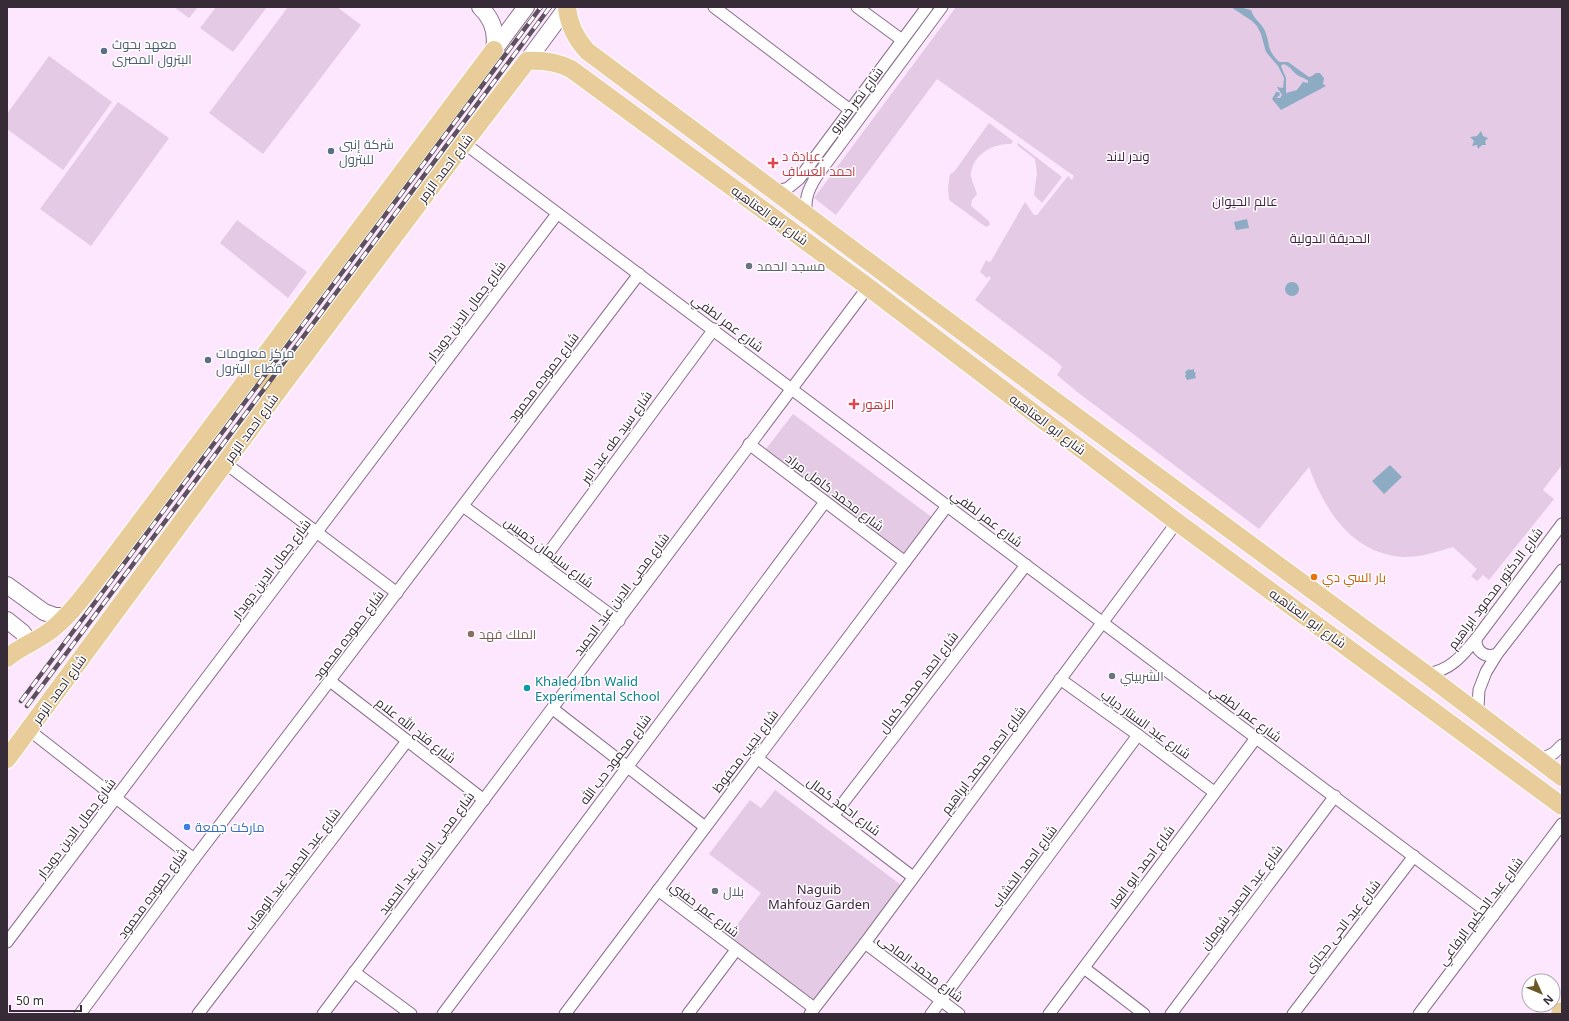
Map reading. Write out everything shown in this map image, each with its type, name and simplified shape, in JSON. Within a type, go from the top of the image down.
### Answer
[{"type":"main road","points":[[480,7],[489,16],[494,29],[494,50]]},
{"type":"main road","points":[[7,658],[30,642],[47,633],[66,616],[121,548],[526,7]]},
{"type":"main road","points":[[527,62],[567,7]]},
{"type":"main road","name":"شارع ابو العتاهيه","points":[[567,7],[570,27],[577,40],[587,51],[774,192],[1426,674],[1562,777]]},
{"type":"main road","points":[[571,69],[568,62],[570,54],[580,49],[587,51]]},
{"type":"main road","name":"شارع ابو العتاهيه","points":[[527,62],[546,61],[571,69],[868,287],[1177,522],[1562,806]]},
{"type":"main road","name":"شارع احمد الزمر","points":[[7,759],[278,391],[464,143],[527,62]]},
{"type":"main road","points":[[253,372],[278,391]]},
{"type":"main road","points":[[7,585],[44,612],[54,616],[66,616]]},
{"type":"main road","points":[[7,620],[22,632],[30,642]]},
{"type":"street","points":[[714,7],[850,110]]},
{"type":"street","points":[[857,7],[902,40]]},
{"type":"street","name":"شارع نصر خسرو","points":[[774,192],[794,184],[807,170],[927,7]]},
{"type":"street","name":"شارع نصر خسرو","points":[[807,215],[806,205],[808,189],[942,7]]},
{"type":"street","name":"شارع عمر لطفي","points":[[464,143],[714,329],[1493,916]]},
{"type":"street","points":[[807,170],[806,172],[808,177],[816,177]]},
{"type":"street","name":"شارع جمال الدين دويدار","points":[[7,942],[558,214]]},
{"type":"street","name":"شارع حموده محمود","points":[[85,1012],[194,859],[639,274]]},
{"type":"street","name":"شارع محيى الدين عبد الحميد","points":[[323,1014],[868,287]]},
{"type":"street","name":"شارع سيد طه عبد البر","points":[[541,562],[714,329]]},
{"type":"street","name":"شارع محمد كامل مراد","points":[[749,444],[905,562]]},
{"type":"street","points":[[225,463],[397,593]]},
{"type":"street","name":"شارع محمود حب الله","points":[[443,1014],[825,502]]},
{"type":"street","name":"شارع سليمان خميس","points":[[463,506],[541,562],[619,621]]},
{"type":"street","name":"شارع نجيب محفوظ","points":[[565,1014],[947,506]]},
{"type":"street","name":"شارع احمد محمد ابراهيم","points":[[812,1011],[865,943],[1177,522]]},
{"type":"street","name":"شارع الدكتور محمود ابراهيم","points":[[1426,674],[1440,671],[1452,664],[1476,639],[1562,524]]},
{"type":"street","name":"شارع احمد محمد كمال","points":[[833,816],[1026,565]]},
{"type":"street","points":[[1480,715],[1478,698],[1482,681],[1497,654],[1562,570]]},
{"type":"street","points":[[1476,639],[1476,646],[1480,652],[1487,656],[1497,654]]},
{"type":"street","name":"شارع عبد الستار دياب","points":[[1060,679],[1214,792]]},
{"type":"street","name":"شارع فتح الله علام","points":[[330,681],[484,800]]},
{"type":"street","points":[[553,709],[705,827]]},
{"type":"street","points":[[29,730],[194,859]]},
{"type":"street","name":"شارع احمد الخشاب","points":[[931,1014],[1138,735]]},
{"type":"street","name":"شارع احمد ابو العلا","points":[[1049,1014],[1256,738]]},
{"type":"street","name":"شارع عبد الحميد عبد الوهاب","points":[[198,1014],[407,741]]},
{"type":"street","points":[[1540,760],[1554,753],[1562,745]]},
{"type":"street","name":"شارع احمد كمال","points":[[757,758],[913,877]]},
{"type":"street","name":"شارع عبد الحميد شومان","points":[[1171,1014],[1335,796]]},
{"type":"street","name":"شارع عبد الحكيم الرفاعي","points":[[1419,1014],[1562,824]]},
{"type":"street","name":"شارع عبد الحى حجازى","points":[[1292,1014],[1414,856]]},
{"type":"street","name":"شارع عمر حفني","points":[[658,890],[812,1011]]},
{"type":"street","name":"شارع محمد الماحى","points":[[865,943],[959,1014]]},
{"type":"street","name":"شارع عمر حفني","points":[[688,1014],[736,950]]},
{"type":"street","points":[[1084,968],[1144,1014]]},
{"type":"street","points":[[354,972],[411,1014]]},
{"type":"green space","points":[[174,7],[198,7],[189,18]]},
{"type":"green space","points":[[216,7],[267,7],[233,52],[200,28]]},
{"type":"green space","points":[[288,7],[337,7],[361,25],[263,154],[209,113]]},
{"type":"green space","name":"الحديقة الدولية","points":[[956,7],[1562,7],[1562,465],[1543,490],[1554,499],[1489,580],[1483,575],[1477,581],[1471,576],[1477,569],[1453,547],[1410,557],[1386,554],[1369,548],[1355,539],[1332,514],[1323,499],[1309,467],[1259,529],[1076,391],[1057,375],[1062,367],[1057,362],[975,300],[991,278],[989,276],[987,278],[980,272],[986,260],[989,262],[991,261],[1025,202],[1034,215],[1037,215],[1068,176],[1072,180],[1074,176],[937,79],[836,215],[814,198]]},
{"type":"green space","points":[[49,56],[112,102],[63,170],[7,129],[7,114]]},
{"type":"green space","points":[[118,102],[169,138],[91,246],[40,209]]},
{"type":"green space","points":[[989,123],[1013,141],[1011,144],[1004,144],[990,148],[984,152],[979,156],[972,169],[971,176],[977,194],[972,200],[971,206],[989,221],[990,225],[986,227],[949,200],[948,188],[950,174],[954,172]]},
{"type":"green space","points":[[1018,143],[1062,177],[1042,203],[1034,195],[1037,173],[1035,159],[1017,145]]},
{"type":"green space","points":[[237,220],[307,272],[288,298],[220,243]]},
{"type":"green space","points":[[793,414],[933,518],[901,557],[762,454]]},
{"type":"green space","name":"Naguib Mahfouz Garden","points":[[775,790],[901,885],[812,1002],[727,938],[761,893],[709,854],[750,800],[761,808]]},
{"type":"water","points":[[1231,7],[1251,10],[1264,29],[1271,52],[1278,61],[1288,62],[1309,77],[1316,73],[1320,73],[1324,78],[1323,84],[1326,86],[1281,110],[1272,99],[1276,92],[1279,92],[1280,95],[1276,98],[1280,98],[1282,95],[1277,87],[1283,88],[1284,78],[1278,66],[1266,52],[1261,34],[1257,26]],"holes":[[[1283,64],[1290,67],[1297,75],[1307,80],[1308,83],[1303,82],[1297,90],[1286,93],[1286,78],[1281,66]]]},
{"type":"water","points":[[1481,131],[1483,136],[1488,138],[1485,141],[1486,145],[1482,145],[1478,149],[1477,145],[1472,146],[1474,141],[1470,137],[1477,136]]},
{"type":"water","points":[[1247,219],[1249,228],[1236,230],[1234,222]]},
{"type":"water","points":[[1289,282],[1295,282],[1299,286],[1299,292],[1295,296],[1289,296],[1285,292],[1285,286]]},
{"type":"water","points":[[1189,369],[1194,369],[1196,378],[1187,380],[1185,372]]},
{"type":"water","points":[[1390,465],[1402,477],[1384,494],[1372,481]]},
{"type":"railway","points":[[21,701],[541,7]]},
{"type":"railway","points":[[27,706],[550,7]]},
{"type":"place","name":"معهد بحوث البترول المصرى","points":[[104,51]]},
{"type":"place","name":"شركة إنبى للبترول","points":[[331,151]]},
{"type":"place","name":"عيادة د. احمد العساف","points":[[773,163]]},
{"type":"place","name":"مسجد الحمد","points":[[749,266]]},
{"type":"place","name":"مركز معلومات قطاع البترول","points":[[208,360]]},
{"type":"place","name":"الزهور","points":[[854,404]]},
{"type":"place","name":"بار السي دي","points":[[1314,577]]},
{"type":"place","name":"الملك فهد","points":[[471,634]]},
{"type":"place","name":"الشربيني","points":[[1112,676]]},
{"type":"place","name":"Khaled Ibn Walid Experimental School","points":[[527,688]]},
{"type":"place","name":"ماركت جمعة","points":[[187,827]]},
{"type":"place","name":"بلال","points":[[715,891]]},
{"type":"park label","name":"وندر لاند","points":[[1128,156]]},
{"type":"park label","name":"عالم الحيوان","points":[[1245,201]]}]
